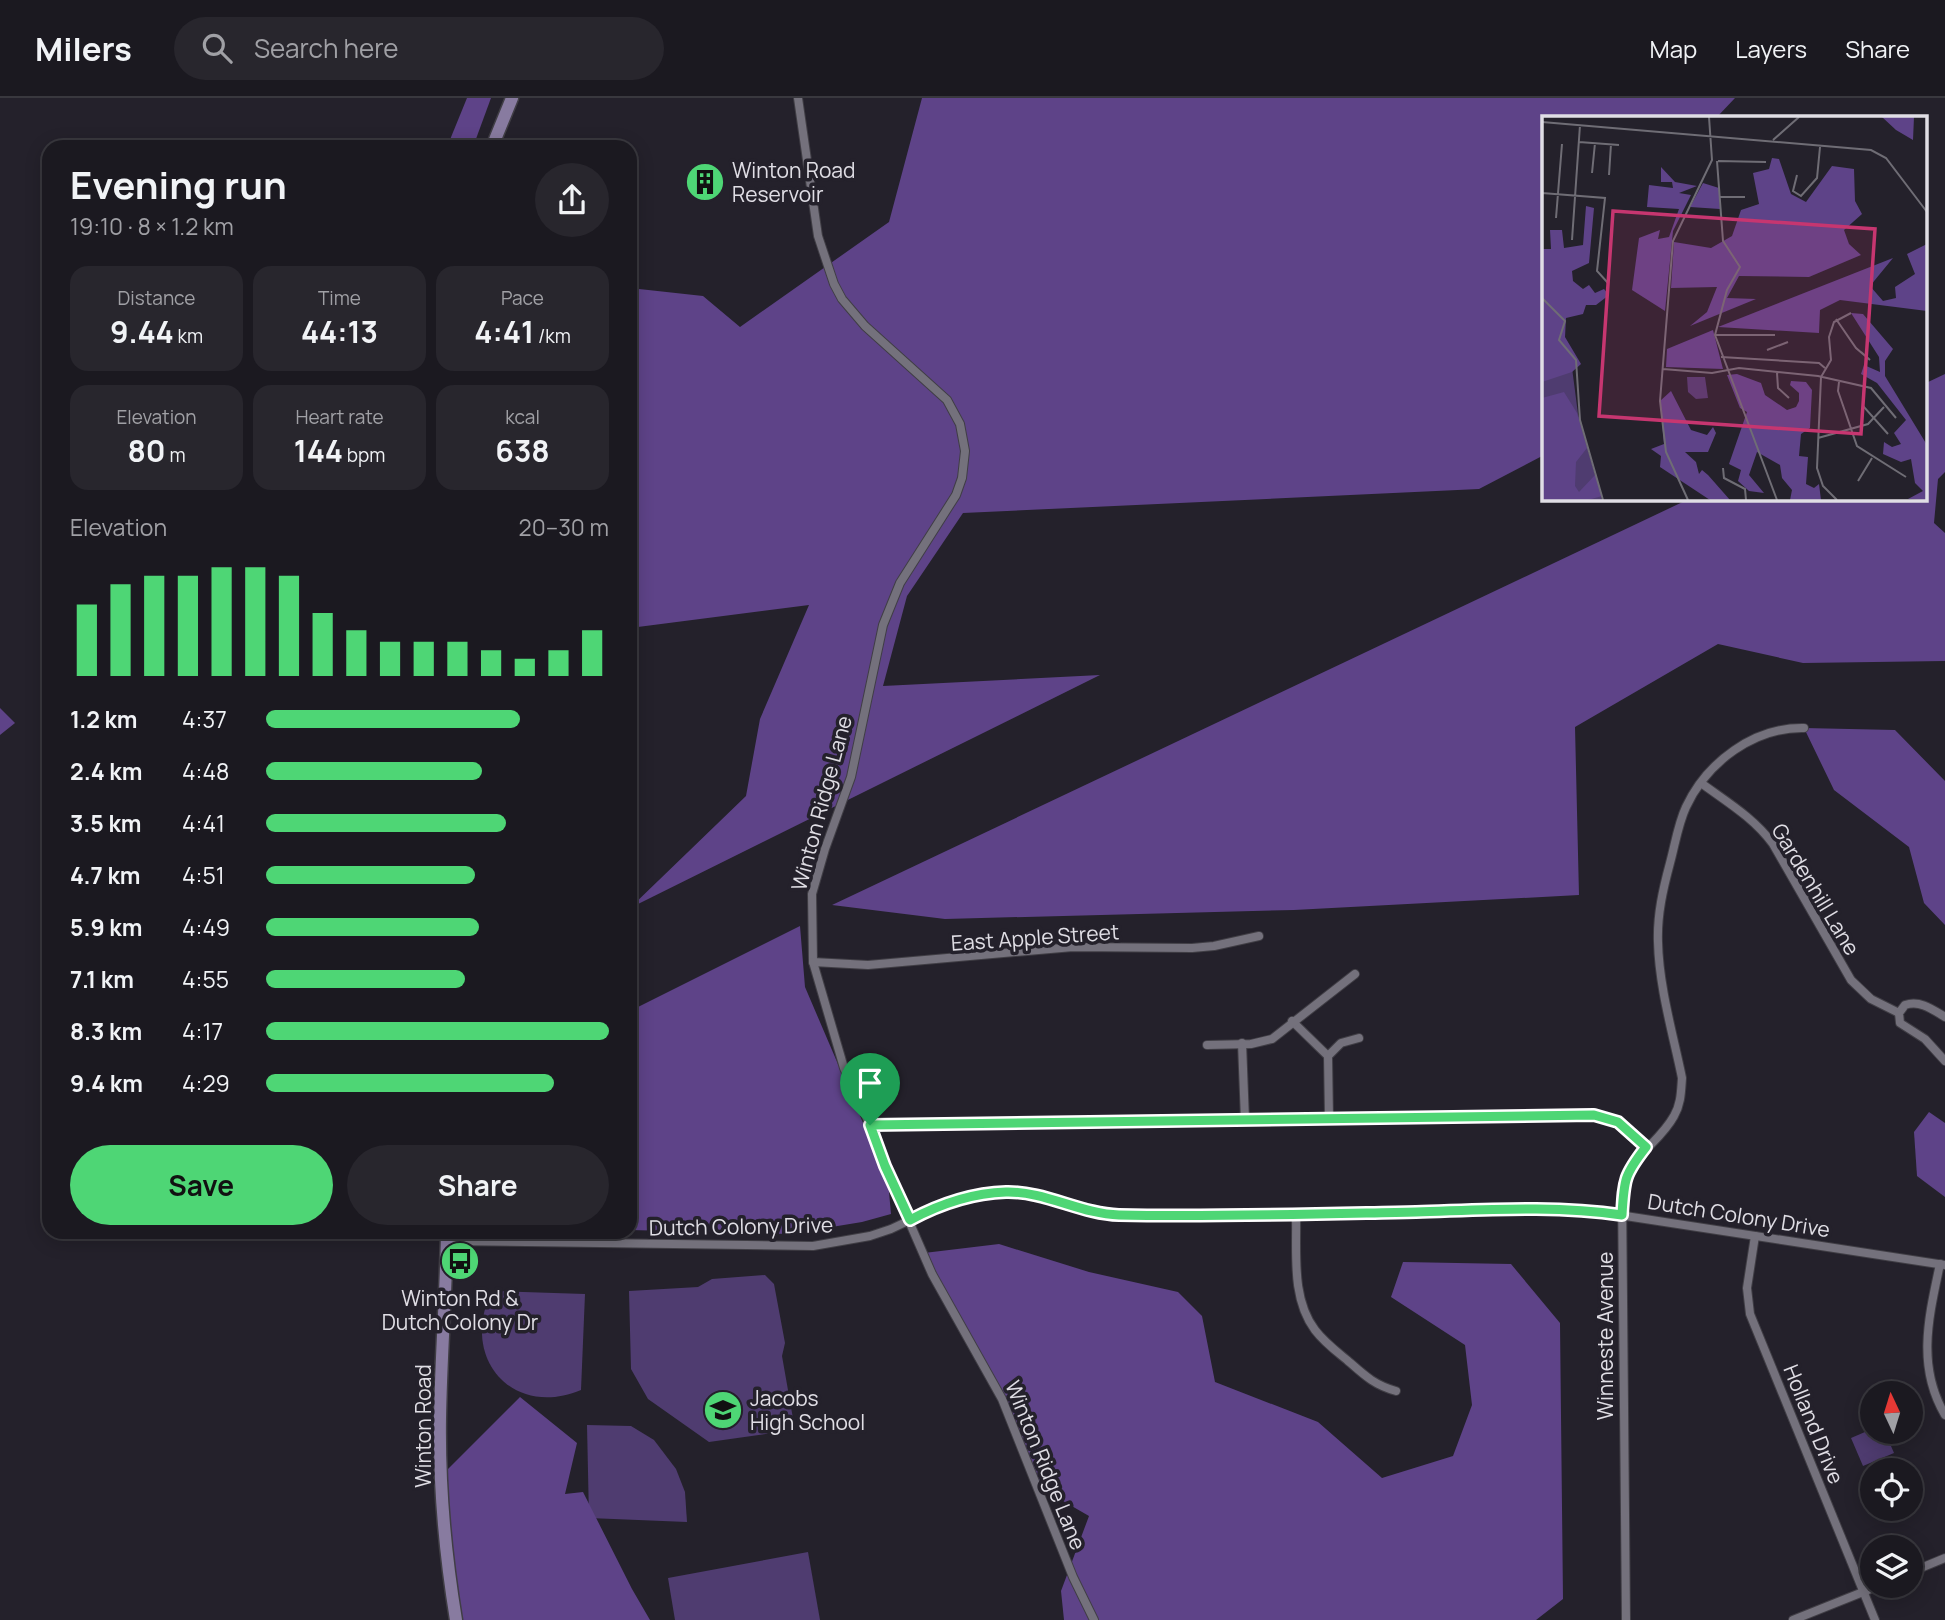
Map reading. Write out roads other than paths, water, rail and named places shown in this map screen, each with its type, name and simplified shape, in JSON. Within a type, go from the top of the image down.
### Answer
[{"type":"main road","points":[[495,140],[512,98]]},
{"type":"main road","name":"Winton Road","points":[[447,1239],[440,1421],[441,1476],[456,1620]]},
{"type":"street","name":"Winton Ridge Lane","points":[[798,98],[818,236],[834,284],[865,326],[947,400],[960,424],[965,451],[962,478],[956,495],[900,583],[883,625],[851,777],[812,894],[813,962],[844,1068],[885,1166],[932,1274],[1002,1399],[1073,1577],[1094,1620]]},
{"type":"street","name":"Winneste Avenue","points":[[1626,1620],[1622,1193],[1626,1175],[1646,1147],[1673,1118],[1682,1079],[1660,965],[1658,920],[1682,818],[1700,783],[1724,757],[1754,739],[1783,729],[1804,728]]},
{"type":"street","name":"Gardenhill Lane","points":[[1700,783],[1752,819],[1763,830],[1851,980],[1871,999],[1899,1013],[1900,1023],[1925,1039],[1945,1061]]},
{"type":"street","name":"East Apple Street","points":[[813,962],[868,965],[1073,947],[1192,948],[1259,936]]},
{"type":"street","points":[[1207,1045],[1259,1043],[1272,1039],[1354,974]]},
{"type":"street","points":[[1899,1013],[1905,1004],[1912,1003],[1923,1004],[1945,1017]]},
{"type":"street","points":[[1292,1021],[1328,1056],[1329,1119]]},
{"type":"street","points":[[1328,1056],[1341,1043],[1359,1038]]},
{"type":"street","points":[[1242,1044],[1245,1120]]},
{"type":"street","points":[[870,1125],[1602,1116],[1618,1122],[1646,1147]]},
{"type":"street","name":"Dutch Colony Drive","points":[[528,1239],[813,1246],[870,1236],[962,1199],[1006,1192],[1028,1192],[1116,1215],[1594,1211],[1943,1264]]},
{"type":"street","points":[[1296,1215],[1298,1283],[1309,1320],[1325,1341],[1377,1386],[1396,1391]]},
{"type":"street","name":"Holland Drive","points":[[1755,1236],[1747,1289],[1750,1314],[1860,1585]]},
{"type":"street","points":[[1943,1264],[1926,1349],[1930,1379],[1945,1415]]},
{"type":"street","points":[[1923,1567],[1945,1558]]},
{"type":"street","points":[[1793,1620],[1860,1593]]},
{"type":"street","name":"Holland Drive","points":[[1866,1598],[1875,1620]]},
{"type":"place","name":"Winton Road Reservoir","points":[[705,182]]},
{"type":"place","name":"Winton Rd & Dutch Colony Dr","points":[[460,1261]]},
{"type":"place","name":"Jacobs High School","points":[[723,1410]]}]
